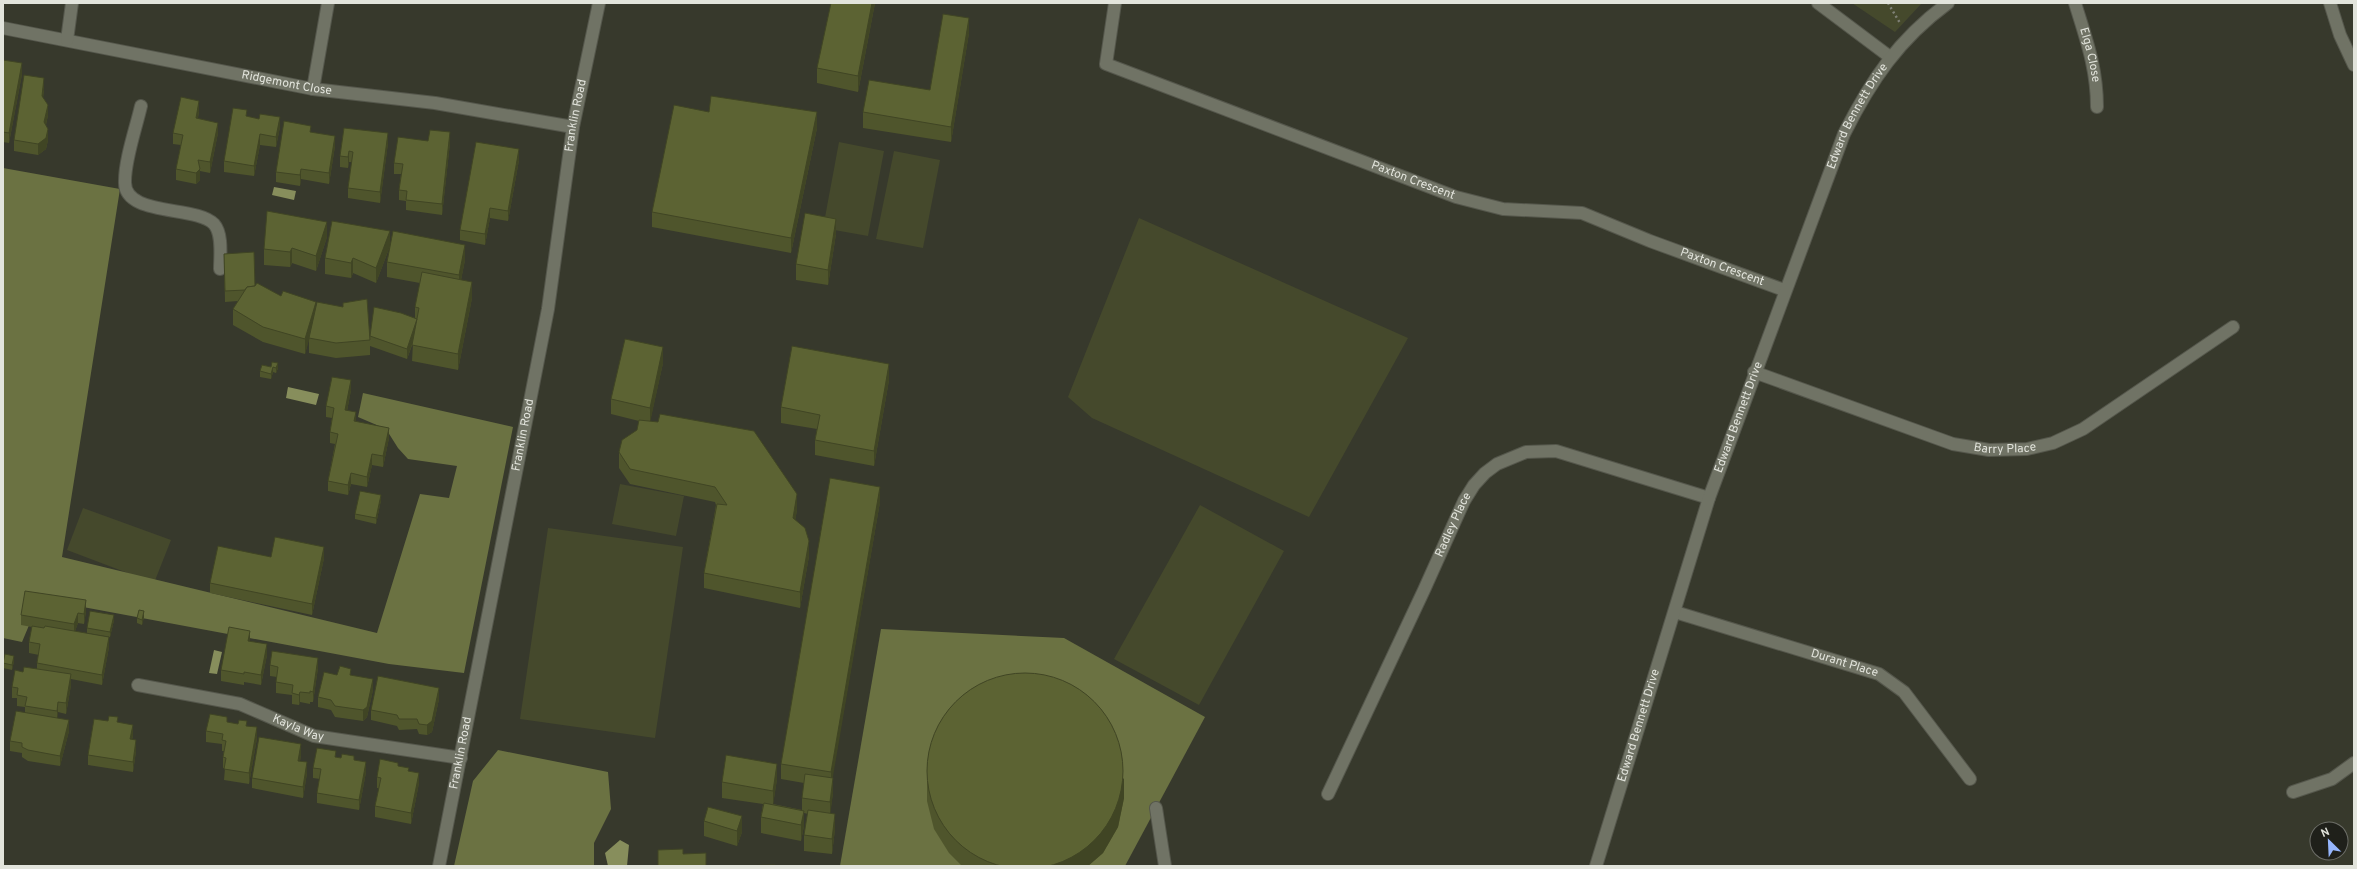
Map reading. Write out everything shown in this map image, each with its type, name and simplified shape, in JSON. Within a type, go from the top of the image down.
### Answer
[{"type":"street","points":[[67,40],[72,3]]},
{"type":"street","points":[[313,89],[328,3]]},
{"type":"street","name":"Franklin Road","points":[[439,866],[548,308],[573,127],[599,3]]},
{"type":"street","name":"Paxton Crescent","points":[[1116,3],[1106,64],[1456,197],[1503,209],[1582,213],[1650,241],[1784,290]]},
{"type":"street","points":[[1818,3],[1890,57]]},
{"type":"street","name":"Edward Bennett Drive","points":[[1596,866],[1709,498],[1784,290],[1844,134],[1865,92],[1890,57],[1908,36],[1948,3]]},
{"type":"street","name":"Elga Close","points":[[2075,3],[2094,66],[2097,82],[2097,107]]},
{"type":"street","points":[[2330,3],[2340,35],[2354,65]]},
{"type":"street","name":"Ridgemont Close","points":[[3,28],[313,89],[435,103],[573,127]]},
{"type":"street","points":[[141,106],[124,182],[128,195],[136,201],[175,212],[191,213],[214,225],[218,232],[220,269]]},
{"type":"street","name":"Barry Place","points":[[1754,372],[1953,444],[1989,450],[2027,448],[2053,443],[2083,429],[2164,376],[2233,327]]},
{"type":"street","name":"Radley Place","points":[[1328,794],[1464,501],[1474,485],[1485,473],[1497,464],[1526,452],[1556,451],[1709,498]]},
{"type":"street","name":"Durant Place","points":[[1675,612],[1879,674],[1904,692],[1970,779]]},
{"type":"street","name":"Kayla Way","points":[[138,685],[240,704],[314,736],[461,758]]},
{"type":"street","points":[[2293,792],[2332,779],[2354,763]]},
{"type":"street","points":[[1156,808],[1165,866]]},
{"type":"path","points":[[1888,3],[1908,36]]},
{"type":"shaded area","points":[[1852,3],[1922,3],[1895,32]]},
{"type":"shaded area","points":[[839,142],[884,151],[868,236],[823,228]]},
{"type":"shaded area","points":[[894,151],[940,160],[923,248],[876,239]]},
{"type":"shaded area","points":[[3,168],[120,189],[62,557],[377,633],[420,494],[449,498],[457,466],[408,459],[398,448],[386,429],[358,417],[363,393],[513,427],[464,673],[389,664],[40,599],[22,642],[3,638]]},
{"type":"shaded area","points":[[274,187],[296,191],[294,200],[272,195]]},
{"type":"shaded area","points":[[1139,218],[1408,338],[1309,517],[1092,418],[1068,397]]},
{"type":"shaded area","points":[[288,387],[319,394],[316,405],[286,398]]},
{"type":"shaded area","points":[[620,484],[684,496],[676,536],[612,524]]},
{"type":"shaded area","points":[[1200,505],[1284,551],[1199,705],[1114,659]]},
{"type":"shaded area","points":[[83,508],[171,540],[154,583],[67,550]]},
{"type":"shaded area","points":[[548,528],[683,547],[655,738],[520,719]]},
{"type":"shaded area","points":[[881,629],[1064,638],[1205,717],[1125,866],[840,866]]},
{"type":"shaded area","points":[[214,650],[222,652],[217,674],[209,673]]},
{"type":"shaded area","points":[[498,750],[608,772],[611,809],[594,843],[594,866],[454,866],[473,781]]},
{"type":"shaded area","points":[[620,840],[629,845],[627,866],[608,866],[605,853]]},
{"type":"building","points":[[831,3],[872,3],[858,76],[817,68]]},
{"type":"building","points":[[943,14],[969,18],[951,127],[863,112],[869,80],[930,90]]},
{"type":"building","points":[[3,60],[22,63],[9,133],[3,132]]},
{"type":"building","points":[[24,75],[44,78],[42,96],[48,105],[44,122],[48,129],[46,138],[38,144],[14,140]]},
{"type":"building","points":[[711,96],[817,112],[791,238],[652,212],[674,105],[709,112]]},
{"type":"building","points":[[181,97],[199,101],[196,118],[218,123],[210,162],[198,160],[200,169],[196,173],[176,169],[183,135],[173,133]]},
{"type":"building","points":[[233,108],[247,110],[246,116],[259,119],[260,114],[280,117],[276,137],[260,134],[254,166],[224,161]]},
{"type":"building","points":[[284,121],[311,126],[310,132],[335,136],[329,173],[301,169],[300,175],[276,172]]},
{"type":"building","points":[[344,128],[388,133],[380,192],[348,188],[353,152],[349,151],[348,157],[340,156]]},
{"type":"building","points":[[430,130],[450,132],[442,204],[406,200],[407,191],[399,190],[403,164],[394,163],[398,137],[428,141]]},
{"type":"building","points":[[476,142],[519,149],[508,211],[490,208],[485,234],[460,230]]},
{"type":"building","points":[[267,211],[327,222],[316,256],[292,248],[290,252],[264,249]]},
{"type":"building","points":[[805,213],[836,219],[828,270],[796,264]]},
{"type":"building","points":[[332,221],[390,231],[376,268],[353,258],[351,263],[325,258]]},
{"type":"building","points":[[393,231],[465,245],[459,275],[387,262]]},
{"type":"building","points":[[254,252],[255,286],[247,287],[245,290],[225,291],[224,254]]},
{"type":"building","points":[[422,272],[472,282],[458,354],[412,345],[419,308],[415,307]]},
{"type":"building","points":[[257,283],[281,296],[283,291],[316,302],[305,339],[263,327],[233,309],[247,287],[255,286]]},
{"type":"building","points":[[367,299],[370,340],[336,343],[309,338],[317,302],[343,307],[343,303]]},
{"type":"building","points":[[374,307],[401,313],[417,319],[407,349],[370,336]]},
{"type":"building","points":[[625,339],[663,347],[650,408],[611,399]]},
{"type":"building","points":[[792,346],[889,364],[874,451],[815,440],[820,415],[781,407]]},
{"type":"building","points":[[272,362],[278,363],[276,368],[273,367],[271,374],[260,371],[262,365],[271,367]]},
{"type":"building","points":[[332,377],[351,380],[345,410],[356,412],[354,421],[389,428],[383,456],[372,454],[367,477],[351,473],[348,485],[328,481],[338,434],[330,432],[334,408],[326,406]]},
{"type":"building","points":[[660,414],[754,431],[797,494],[793,518],[805,528],[809,541],[800,592],[704,573],[717,504],[727,505],[715,487],[630,469],[619,452],[622,440],[637,430],[639,420],[658,422]]},
{"type":"building","points":[[830,478],[880,487],[831,772],[781,764]]},
{"type":"building","points":[[360,491],[381,495],[376,518],[355,514]]},
{"type":"building","points":[[275,537],[324,547],[312,604],[210,583],[218,546],[271,557]]},
{"type":"building","points":[[25,591],[86,600],[84,614],[78,613],[74,624],[21,615]]},
{"type":"building","points":[[139,610],[144,611],[142,620],[137,618]]},
{"type":"building","points":[[90,611],[114,615],[110,632],[87,628]]},
{"type":"building","points":[[32,626],[44,628],[45,626],[109,637],[102,675],[37,663],[40,644],[29,642]]},
{"type":"building","points":[[229,627],[250,631],[248,641],[267,644],[261,675],[221,670]]},
{"type":"building","points":[[272,651],[318,658],[313,692],[300,692],[299,695],[292,693],[293,685],[276,682],[278,667],[270,665]]},
{"type":"building","points":[[5,654],[14,656],[12,665],[3,663]]},
{"type":"building","points":[[340,666],[351,669],[350,675],[373,679],[367,707],[363,710],[335,706],[331,700],[318,697],[324,672],[337,675]]},
{"type":"building","points":[[24,667],[71,674],[66,703],[58,702],[57,711],[25,706],[27,697],[17,695],[18,688],[12,687],[15,670],[23,672]]},
{"type":"building","points":[[1025,673],[1053,677],[1071,685],[1087,695],[1101,709],[1111,725],[1119,743],[1123,771],[1119,799],[1111,817],[1101,833],[1087,847],[1071,857],[1053,865],[1025,869],[997,865],[979,857],[963,847],[949,833],[939,817],[931,799],[927,771],[931,743],[939,725],[949,709],[963,695],[979,685],[997,677]]},
{"type":"building","points":[[378,676],[439,688],[432,721],[427,725],[419,724],[417,719],[399,719],[397,715],[371,710]]},
{"type":"building","points":[[16,711],[69,720],[60,756],[28,750],[22,747],[22,743],[10,741]]},
{"type":"building","points":[[210,714],[227,717],[227,722],[238,724],[239,720],[247,721],[246,726],[257,727],[249,773],[224,769],[226,758],[223,757],[226,741],[222,740],[223,734],[206,731]]},
{"type":"building","points":[[109,716],[118,717],[117,722],[133,725],[130,739],[136,740],[133,762],[88,755],[94,719],[108,721]]},
{"type":"building","points":[[259,737],[301,744],[298,761],[307,762],[303,787],[252,778]]},
{"type":"building","points":[[317,748],[336,751],[335,757],[341,758],[342,754],[354,756],[354,760],[366,762],[359,800],[317,793],[321,769],[313,768]]},
{"type":"building","points":[[726,755],[777,764],[773,791],[722,782]]},
{"type":"building","points":[[380,759],[398,763],[398,766],[409,768],[408,771],[419,773],[411,813],[375,806],[381,778],[377,777]]},
{"type":"building","points":[[805,774],[833,778],[830,802],[802,798]]},
{"type":"building","points":[[764,803],[804,811],[801,825],[761,817]]},
{"type":"building","points":[[708,807],[742,816],[737,831],[704,821]]},
{"type":"building","points":[[808,810],[835,814],[832,839],[804,835]]},
{"type":"building","points":[[683,849],[683,854],[706,853],[706,866],[658,866],[658,850]]},
{"type":"building","points":[[775,865],[775,866],[739,866]]}]
